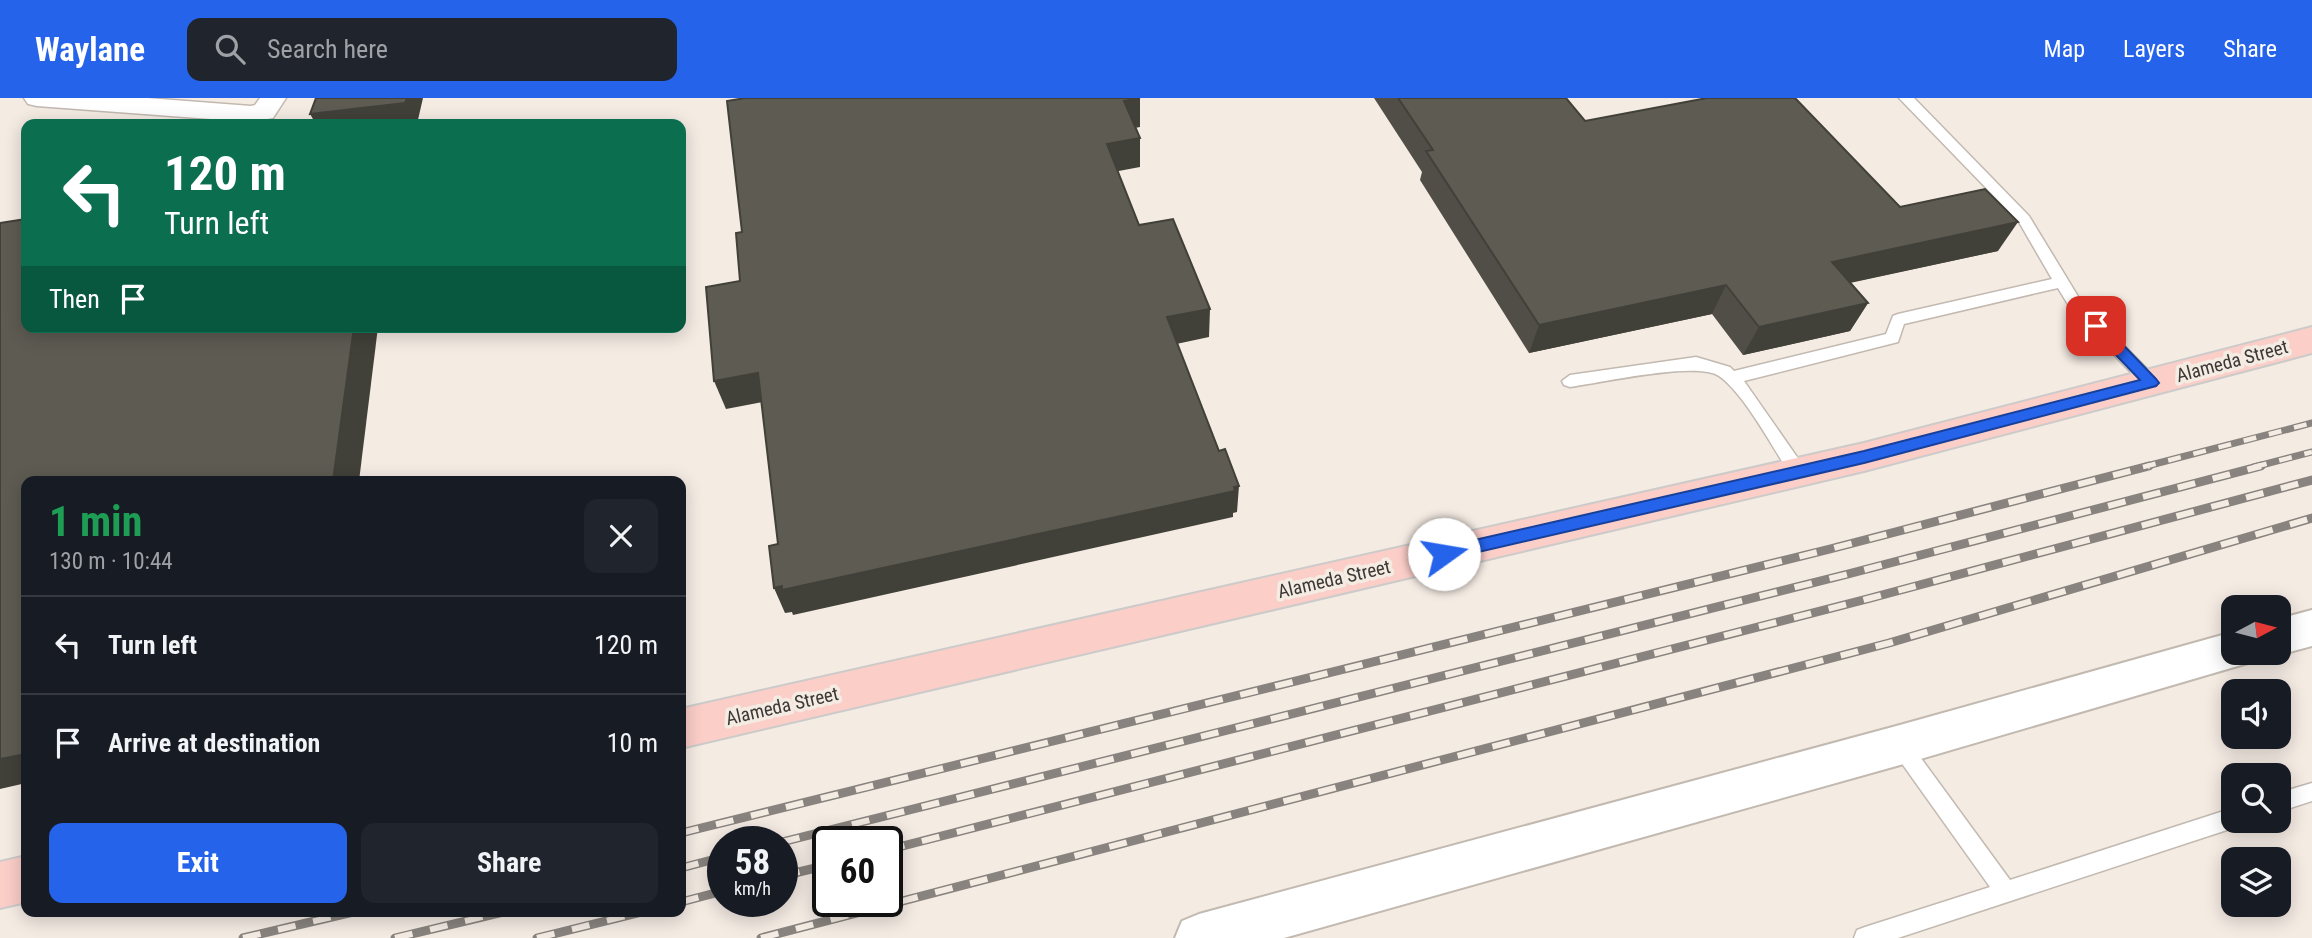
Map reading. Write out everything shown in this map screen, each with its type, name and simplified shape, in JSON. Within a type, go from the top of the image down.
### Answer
[{"type":"main road","name":"Alameda Street","points":[[686,728],[1798,472],[2312,340]]},
{"type":"main road","points":[[0,885],[21,880]]},
{"type":"street","points":[[37,98],[251,114],[269,105]]},
{"type":"street","points":[[2291,634],[2312,628]]},
{"type":"street","points":[[1199,938],[1900,745],[2221,653]]},
{"type":"lane","points":[[1906,98],[2024,219],[2077,307],[2151,383]]},
{"type":"lane","points":[[1730,378],[1892,338],[1898,320],[2061,282]]},
{"type":"lane","points":[[1570,381],[1696,363],[1724,371],[1744,391],[1798,472]]},
{"type":"lane","points":[[1900,745],[2006,892]]},
{"type":"lane","points":[[2291,799],[2312,792]]},
{"type":"lane","points":[[1865,938],[2221,822]]},
{"type":"building","points":[[316,98],[407,98],[405,103],[310,114]]},
{"type":"building","points":[[745,98],[1140,98],[1124,101],[1140,138],[1107,144],[1139,225],[1173,219],[1210,309],[1167,317],[1219,451],[1225,449],[1239,486],[1234,487],[1235,491],[782,590],[782,586],[774,588],[769,546],[778,544],[758,373],[714,381],[706,287],[740,281],[736,233],[742,232],[727,101]]},
{"type":"building","points":[[1398,98],[1566,98],[1585,121],[1707,98],[1795,98],[1900,207],[1985,189],[2018,222],[1832,262],[1868,303],[1759,327],[1726,285],[1539,325],[1426,151],[1433,150]]},
{"type":"building","points":[[21,220],[21,333],[353,333],[334,476],[21,476],[21,755],[0,759],[0,223]]},
{"type":"railway","points":[[2143,467],[2312,423]]},
{"type":"railway","points":[[2254,467],[2312,452]]},
{"type":"railway","points":[[686,832],[1830,549],[2149,466]]},
{"type":"railway","points":[[798,838],[1848,574],[2261,466]]},
{"type":"railway","points":[[903,846],[1867,599],[2312,480]]},
{"type":"railway","points":[[761,938],[1889,643],[2312,518]]},
{"type":"railway","points":[[686,867],[707,861]]},
{"type":"railway","points":[[798,872],[812,869]]},
{"type":"railway","points":[[686,901],[707,895]]},
{"type":"railway","points":[[243,938],[332,917]]},
{"type":"railway","points":[[395,938],[482,917]]},
{"type":"railway","points":[[537,938],[622,917]]},
{"type":"route","points":[[1444,554],[1864,457],[2151,383],[2096,326]]}]
